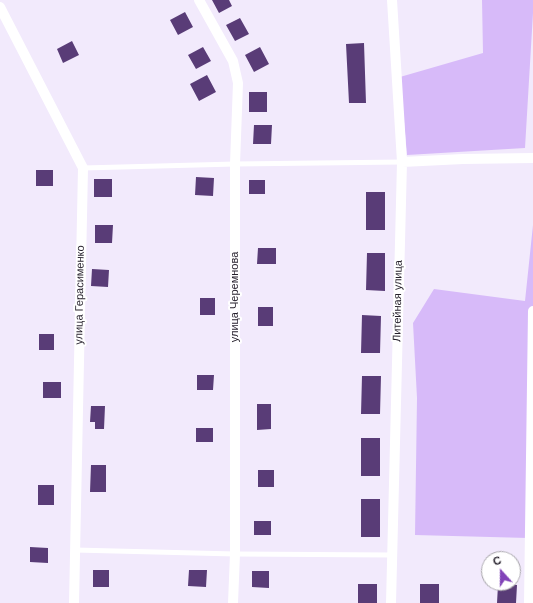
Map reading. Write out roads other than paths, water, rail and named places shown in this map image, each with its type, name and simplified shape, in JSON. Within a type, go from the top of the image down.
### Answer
[{"type":"street","name":"улица Черемнова","points":[[199,0],[233,61],[238,83],[235,164],[235,554],[233,603]]},
{"type":"street","name":"Литейная улица","points":[[390,603],[402,162],[392,0]]},
{"type":"street","name":"улица Герасименко","points":[[0,7],[83,168],[74,603]]},
{"type":"street","points":[[402,162],[533,158]]},
{"type":"street","points":[[529,603],[532,556],[533,312]]},
{"type":"lane","points":[[83,168],[402,162]]},
{"type":"lane","points":[[75,550],[235,554],[392,555]]}]
